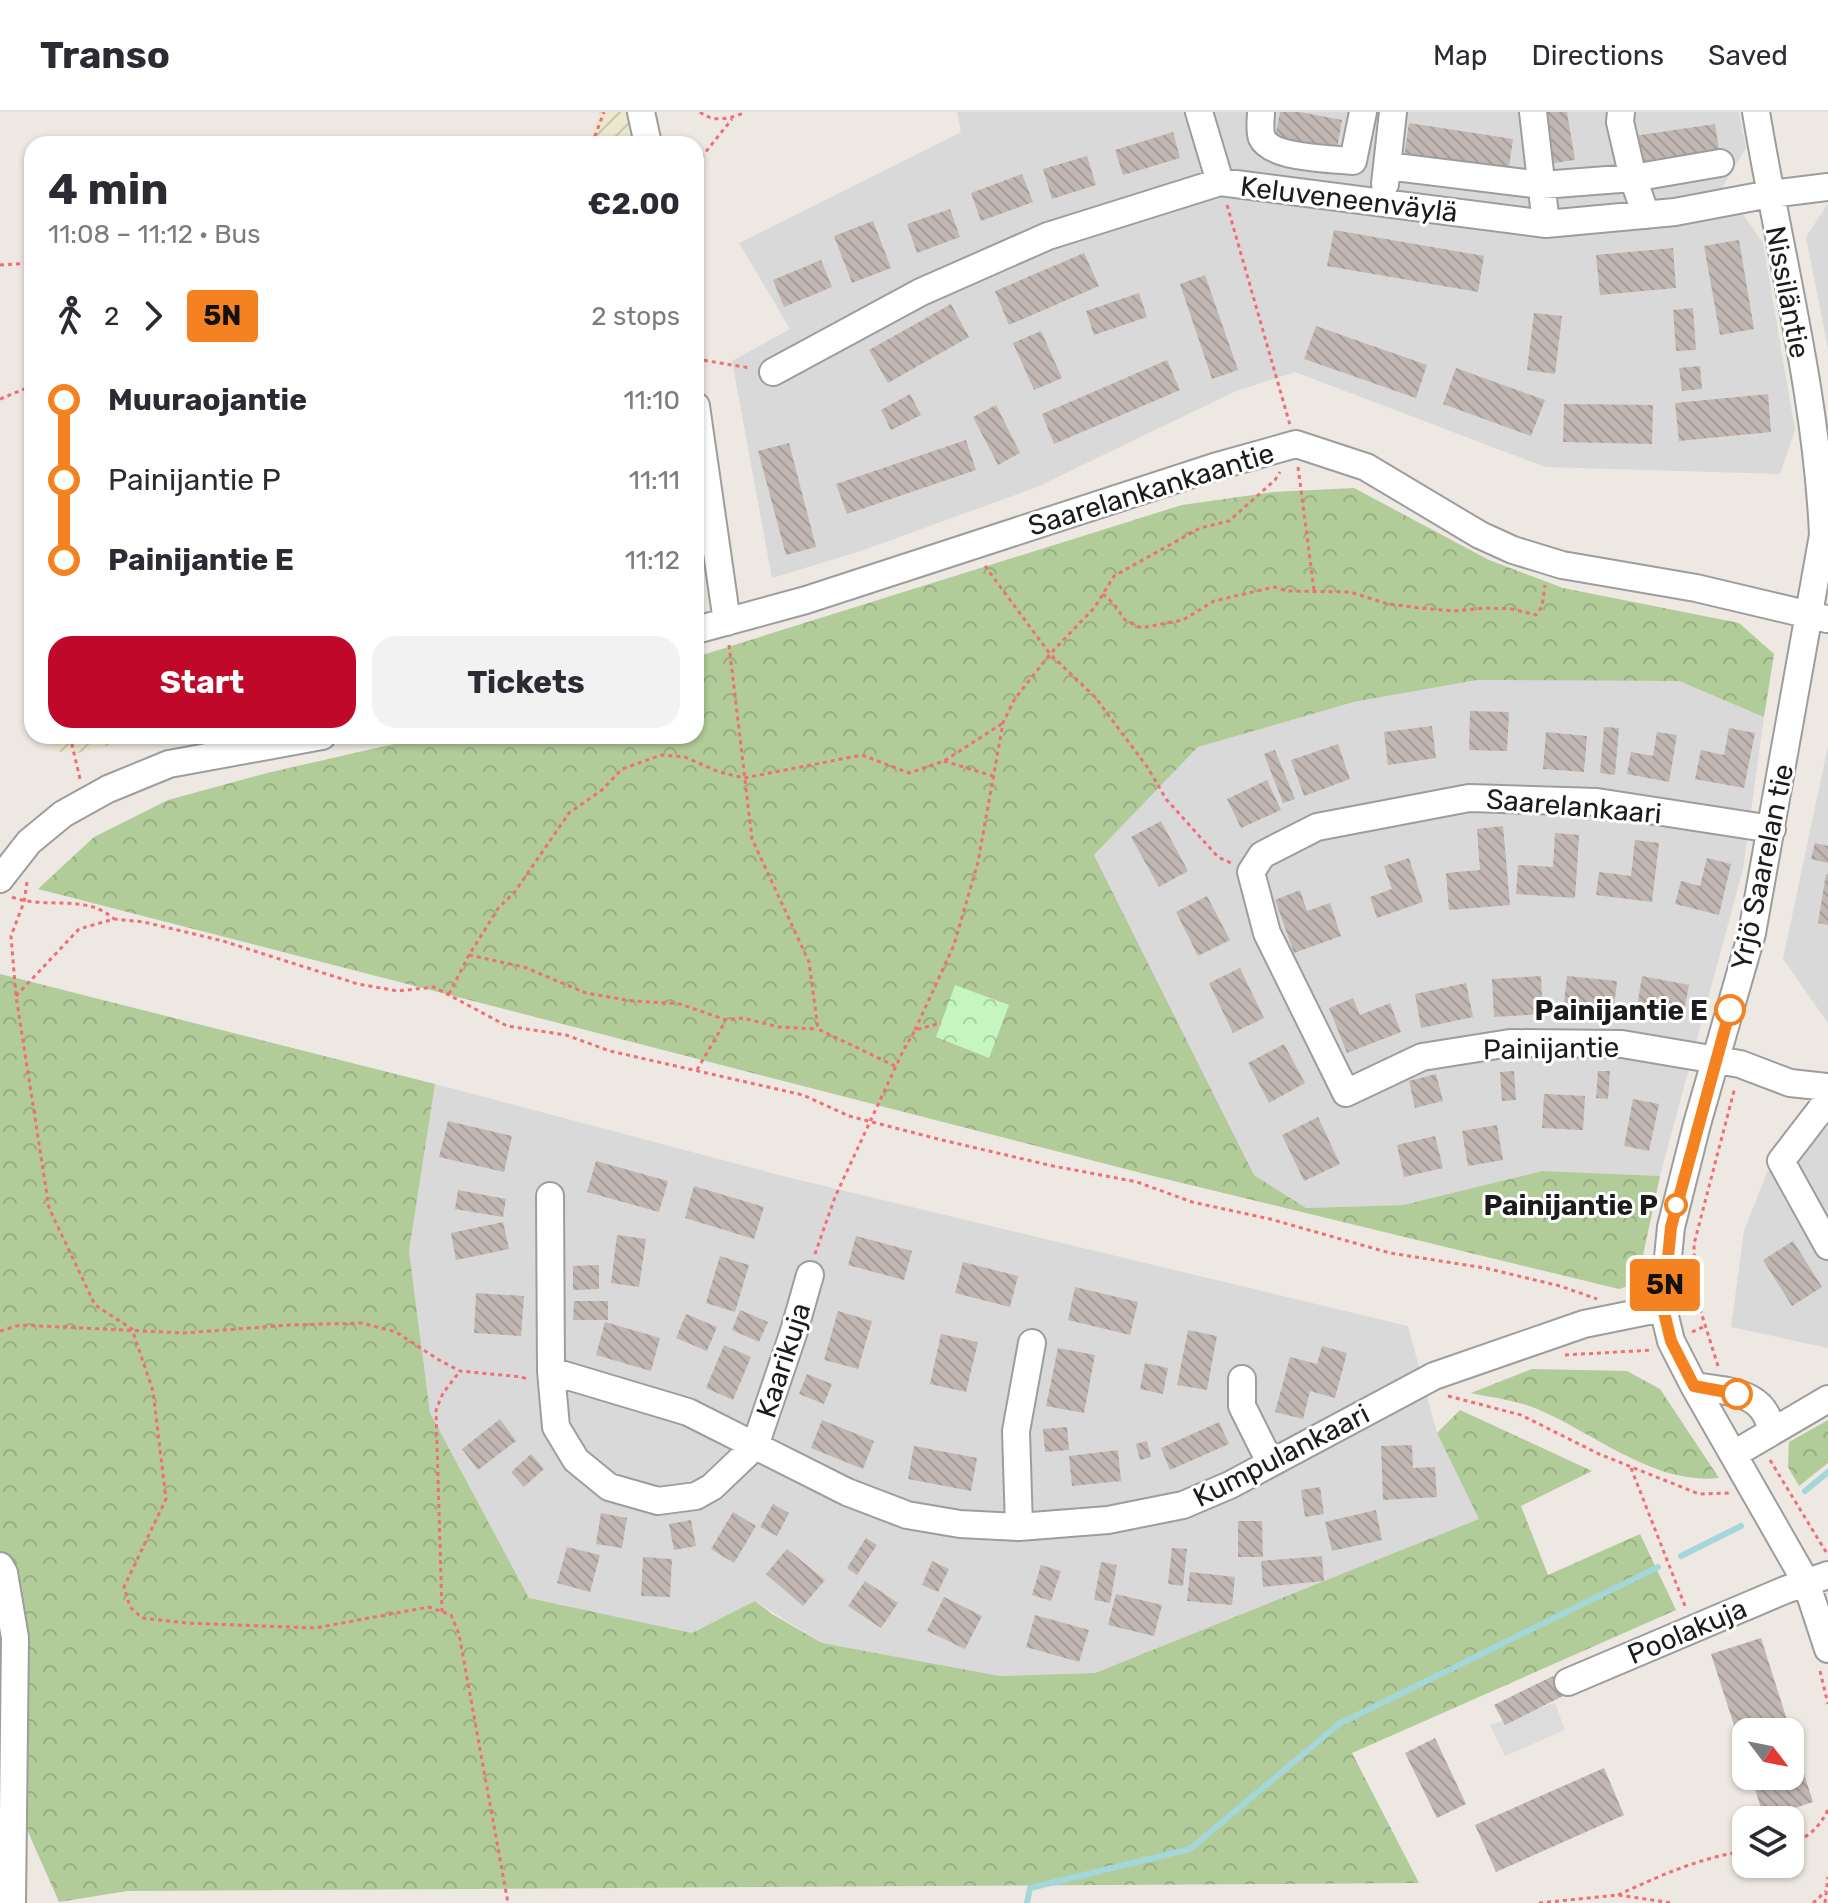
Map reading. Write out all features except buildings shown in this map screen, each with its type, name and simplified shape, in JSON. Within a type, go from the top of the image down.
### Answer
[{"type":"street","points":[[641,112],[646,136]]},
{"type":"street","points":[[1199,112],[1220,182]]},
{"type":"street","points":[[1261,112],[1262,137],[1271,148],[1284,153],[1353,161]]},
{"type":"street","points":[[1346,198],[1363,112]]},
{"type":"street","points":[[1383,203],[1393,112]]},
{"type":"street","points":[[1533,112],[1546,224]]},
{"type":"street","points":[[1621,112],[1620,122],[1633,178],[1646,215]]},
{"type":"street","name":"Nissiläntie","points":[[1756,112],[1814,427],[1821,481],[1820,617]]},
{"type":"street","points":[[1279,190],[1284,153]]},
{"type":"street","points":[[1387,166],[1542,185],[1633,178],[1720,163]]},
{"type":"street","name":"Keluveneenväylä","points":[[773,372],[921,292],[1048,236],[1220,182],[1546,224],[1646,215],[1828,187]]},
{"type":"street","name":"Saarelankankaantie","points":[[704,628],[806,600],[1214,467],[1296,444],[1366,467],[1480,535],[1513,550],[1820,617]]},
{"type":"street","points":[[704,462],[727,622]]},
{"type":"street","name":"Yrjö Saarelan tie","points":[[1820,617],[1772,829],[1728,1062],[1671,1227],[1663,1308],[1671,1341],[1694,1386],[1734,1454],[1817,1579],[1828,1649]]},
{"type":"street","points":[[3,887],[29,842],[63,814],[108,789],[169,764],[278,744]]},
{"type":"street","name":"Saarelankaari","points":[[1251,872],[1262,855],[1317,827],[1469,798],[1597,802],[1772,829]]},
{"type":"street","name":"Painijantie","points":[[1251,872],[1267,933],[1346,1093],[1422,1057],[1510,1043],[1622,1044],[1728,1062],[1790,1083],[1828,1087]]},
{"type":"street","points":[[1828,1100],[1781,1161],[1828,1246]]},
{"type":"street","points":[[550,1196],[551,1381],[556,1427],[576,1460],[609,1487],[658,1501],[696,1496],[712,1487],[755,1446]]},
{"type":"street","name":"Kaarikuja","points":[[755,1446],[810,1275]]},
{"type":"street","name":"Kumpulankaari","points":[[551,1381],[688,1412],[847,1492],[907,1515],[960,1524],[1019,1527],[1108,1520],[1183,1505],[1230,1485],[1434,1376],[1584,1324],[1663,1308]]},
{"type":"street","points":[[1019,1527],[1016,1431],[1032,1343]]},
{"type":"street","points":[[1242,1379],[1242,1406],[1270,1462]]},
{"type":"street","points":[[1694,1386],[1726,1391],[1757,1402],[1769,1415],[1764,1436]]},
{"type":"street","points":[[1734,1454],[1828,1399]]},
{"type":"street","points":[[0,1566],[4,1573],[15,1638],[12,1903]]},
{"type":"street","name":"Poolakuja","points":[[1568,1682],[1817,1579]]},
{"type":"street","points":[[13,1812],[29,1903]]},
{"type":"path","points":[[595,136],[604,112]]},
{"type":"path","points":[[700,112],[706,117],[732,119]]},
{"type":"path","points":[[704,154],[732,119],[745,112]]},
{"type":"path","points":[[1220,182],[1296,444],[1314,590]]},
{"type":"path","points":[[0,265],[24,264]]},
{"type":"path","points":[[704,360],[773,372]]},
{"type":"path","points":[[0,399],[24,389]]},
{"type":"path","points":[[810,1275],[835,1197],[954,945],[978,862],[1003,723],[1014,700],[1050,654],[1095,607],[1114,576],[1200,528],[1229,521],[1275,480],[1296,444]]},
{"type":"path","points":[[971,546],[1050,654],[1095,697],[1148,768],[1166,799],[1218,857],[1251,872]]},
{"type":"path","points":[[1103,594],[1125,620],[1141,628],[1183,620],[1214,601],[1274,587],[1288,591],[1350,592],[1388,604],[1420,608],[1454,611],[1512,609],[1536,615],[1542,607],[1549,560]]},
{"type":"path","points":[[727,622],[752,839],[809,962],[818,1029]]},
{"type":"path","points":[[449,994],[499,907],[514,893],[569,813],[602,790],[622,769],[661,755],[685,757],[719,772],[744,778],[862,755],[909,773],[944,761],[1003,723]]},
{"type":"path","points":[[72,744],[85,802]]},
{"type":"path","points":[[944,761],[993,776]]},
{"type":"path","points":[[29,842],[24,902],[11,936],[16,996],[49,1208],[95,1305],[132,1329],[153,1391],[166,1499],[124,1587],[130,1607],[142,1618],[186,1623],[315,1628],[429,1607],[451,1615],[459,1634],[508,1903]]},
{"type":"path","points":[[3,887],[24,902],[72,902],[105,911],[114,919]]},
{"type":"path","points":[[16,996],[79,929],[114,919],[144,922],[223,941],[358,984],[398,991],[434,987],[507,1026],[566,1035],[610,1051],[803,1095],[849,1116],[1039,1163],[1137,1182],[1192,1202],[1270,1219],[1390,1253],[1485,1268],[1560,1286],[1594,1297],[1625,1315]]},
{"type":"path","points":[[469,955],[524,967],[586,993],[632,1001],[680,1004],[726,1020],[743,1018],[779,1027],[818,1029],[895,1066]]},
{"type":"path","points":[[697,1070],[726,1020]]},
{"type":"path","points":[[915,1030],[941,1023]]},
{"type":"path","points":[[1726,1391],[1703,1327],[1695,1293],[1694,1244],[1728,1062]]},
{"type":"path","points":[[0,1331],[20,1325],[184,1333],[362,1323],[396,1332],[460,1371],[551,1381]]},
{"type":"path","points":[[1555,1355],[1649,1352],[1703,1327]]},
{"type":"path","points":[[442,1612],[436,1410],[443,1393],[460,1371]]},
{"type":"path","points":[[1454,1389],[1440,1395],[1521,1415],[1599,1454],[1699,1494],[1729,1493]]},
{"type":"path","points":[[1764,1436],[1828,1556]]},
{"type":"path","points":[[1631,1466],[1693,1628]]},
{"type":"path","points":[[1804,1838],[1820,1826],[1828,1810]]},
{"type":"path","points":[[1618,1895],[1665,1873],[1732,1853]]},
{"type":"path","points":[[1825,1903],[1828,1877]]},
{"type":"path","points":[[1813,1903],[1826,1891]]},
{"type":"path","points":[[1539,1903],[1618,1895],[1672,1903]]},
{"type":"shaded area","points":[[600,112],[625,112],[638,119],[640,136],[591,136]]},
{"type":"shaded area","points":[[957,112],[1739,112],[1746,148],[1723,186],[1763,243],[1795,430],[1780,474],[1545,467],[1295,372],[1236,391],[1037,487],[861,551],[772,578],[732,361],[790,329],[739,243],[961,132]]},
{"type":"shaded area","points":[[1828,205],[1828,349],[1806,237]]},
{"type":"shaded area","points":[[1477,680],[1679,681],[1764,717],[1743,869],[1660,1176],[1542,1171],[1403,1205],[1306,1208],[1254,1175],[1094,855],[1198,747],[1355,702]]},
{"type":"shaded area","points":[[51,744],[114,744],[78,753],[51,751]]},
{"type":"shaded area","points":[[1828,746],[1828,1023],[1783,959]]},
{"type":"shaded area","points":[[435,1084],[787,1177],[1408,1326],[1437,1433],[1480,1519],[1095,1673],[1000,1676],[822,1643],[755,1601],[692,1633],[529,1598],[430,1414],[409,1251]]},
{"type":"shaded area","points":[[1828,1127],[1828,1348],[1731,1327],[1744,1231],[1767,1172]]},
{"type":"shaded area","points":[[1555,1703],[1565,1730],[1505,1756],[1490,1725]]},
{"type":"green space","points":[[1354,488],[1489,560],[1563,588],[1739,623],[1774,654],[1764,717],[1679,681],[1477,680],[1354,702],[1198,747],[1094,855],[1254,1175],[1306,1208],[1403,1205],[1542,1171],[1660,1176],[1637,1283],[1619,1289],[1149,1175],[38,889],[94,837],[168,800],[394,744],[704,744],[704,654],[1182,505],[1273,492]]},
{"type":"green space","points":[[0,974],[435,1084],[409,1251],[430,1413],[529,1598],[692,1633],[755,1601],[822,1643],[1000,1676],[1095,1673],[1479,1519],[1437,1433],[1460,1410],[1592,1471],[1521,1506],[1548,1575],[1640,1534],[1676,1610],[1352,1753],[1419,1883],[127,1891],[59,1902],[14,1800],[0,1803]]},
{"type":"green space","points":[[955,985],[1009,1005],[989,1058],[936,1037]]},
{"type":"green space","points":[[1532,1369],[1627,1371],[1660,1389],[1719,1478],[1671,1474],[1625,1455],[1537,1409],[1471,1393]]},
{"type":"green space","points":[[1828,1420],[1828,1463],[1799,1486],[1788,1467],[1789,1442]]},
{"type":"waterway","points":[[1805,1491],[1828,1472]]},
{"type":"waterway","points":[[1681,1556],[1741,1526]]},
{"type":"waterway","points":[[1027,1903],[1030,1888],[1190,1849],[1339,1724],[1658,1567]]},
{"type":"bus line","name":"5N","points":[[1730,1010],[1671,1227],[1663,1308],[1671,1341],[1694,1386],[1737,1394]]},
{"type":"place","name":"Painijantie E","points":[[1730,1010]]},
{"type":"place","name":"Painijantie P","points":[[1676,1205]]}]
